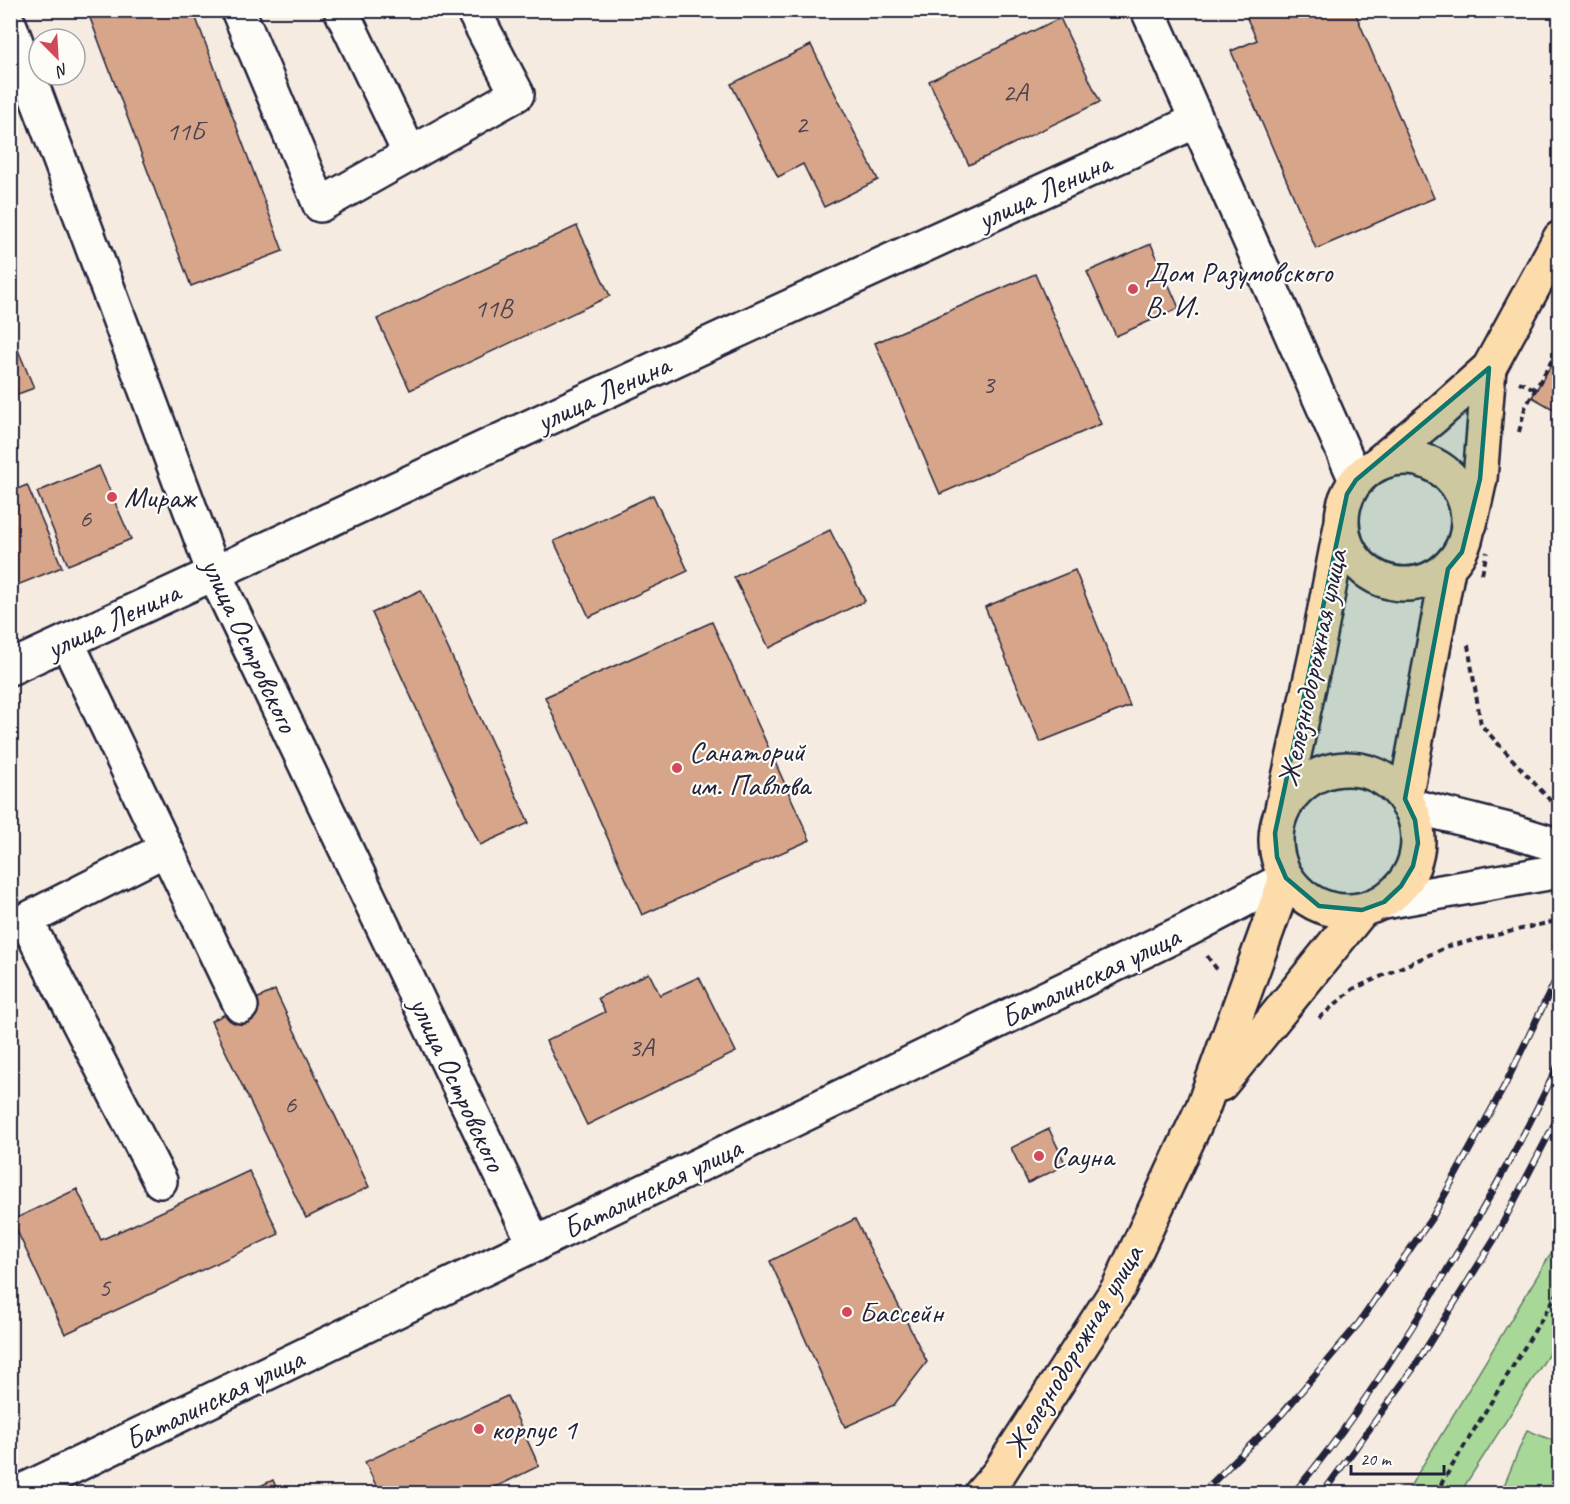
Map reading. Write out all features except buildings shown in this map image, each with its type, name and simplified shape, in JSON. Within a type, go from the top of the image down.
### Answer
[{"type":"main road","points":[[1489,368],[1560,238]]},
{"type":"main road","name":"Железнодорожная улица","points":[[1282,809],[1316,655],[1341,526],[1342,509],[1347,494],[1356,480],[1434,417],[1489,368]]},
{"type":"main road","name":"Железнодорожная улица","points":[[1341,526],[1349,553],[1368,574],[1395,584],[1424,583],[1448,569],[1479,537],[1480,479],[1489,368]]},
{"type":"main road","name":"Железнодорожная улица","points":[[1356,480],[1378,463],[1405,458],[1432,463],[1454,480],[1467,504],[1479,537]]},
{"type":"main road","name":"Железнодорожная улица","points":[[1407,802],[1448,569]]},
{"type":"main road","points":[[1351,769],[1372,773],[1390,784],[1407,802],[1415,820],[1418,843],[1413,866],[1401,886],[1373,906],[1340,911],[1319,906],[1300,895],[1286,879],[1276,856],[1275,833],[1282,809],[1294,792],[1310,778],[1330,771],[1351,769]]},
{"type":"main road","name":"Железнодорожная улица","points":[[981,1494],[999,1473],[1119,1287],[1203,1107],[1286,879]]},
{"type":"main road","name":"Железнодорожная улица","points":[[1203,1107],[1277,1015],[1373,906]]},
{"type":"street","points":[[238,10],[320,206],[517,94],[473,10]]},
{"type":"street","points":[[341,10],[410,154]]},
{"type":"street","points":[[1148,10],[1356,480]]},
{"type":"street","name":"улица Островского","points":[[10,26],[214,573],[535,1245]]},
{"type":"street","name":"улица Ленина","points":[[10,668],[1196,121]]},
{"type":"street","points":[[67,642],[241,1006]]},
{"type":"street","points":[[1407,802],[1560,846]]},
{"type":"street","points":[[160,1182],[18,924],[166,849]]},
{"type":"street","points":[[1373,906],[1560,871]]},
{"type":"street","name":"Баталинская улица","points":[[16,1494],[1187,930],[1286,879]]},
{"type":"path","points":[[1516,442],[1525,408],[1560,346]]},
{"type":"path","points":[[1479,537],[1481,578]]},
{"type":"path","points":[[1466,634],[1481,725],[1560,811]]},
{"type":"path","points":[[1277,1015],[1311,1024],[1353,989],[1449,946],[1560,920]]},
{"type":"path","points":[[1435,1494],[1560,1289]]},
{"type":"highlighted area","points":[[1489,368],[1480,479],[1462,552],[1448,569],[1405,799],[1415,820],[1418,843],[1413,866],[1401,886],[1384,902],[1362,910],[1319,906],[1286,878],[1277,857],[1275,833],[1347,494],[1356,480]]},
{"type":"green space","points":[[1559,1240],[1559,1338],[1460,1493],[1406,1493]]},
{"type":"green space","points":[[1527,1430],[1559,1443],[1559,1493],[1501,1493]]},
{"type":"railway","points":[[1201,1494],[1282,1414],[1359,1323],[1433,1216],[1505,1085],[1560,971]]},
{"type":"railway","points":[[1293,1494],[1351,1418],[1421,1312],[1471,1230],[1560,1061]]},
{"type":"railway","points":[[1322,1494],[1413,1369],[1494,1240],[1560,1113]]},
{"type":"place","name":"Дом Разумовского В. И.","points":[[1133,289]]},
{"type":"place","name":"Мираж","points":[[112,497]]},
{"type":"place","name":"Санаторий им. Павлова","points":[[677,768]]},
{"type":"place","name":"Сауна","points":[[1039,1156]]},
{"type":"place","name":"Бассейн","points":[[847,1312]]},
{"type":"place","name":"корпус 1","points":[[479,1429]]}]
